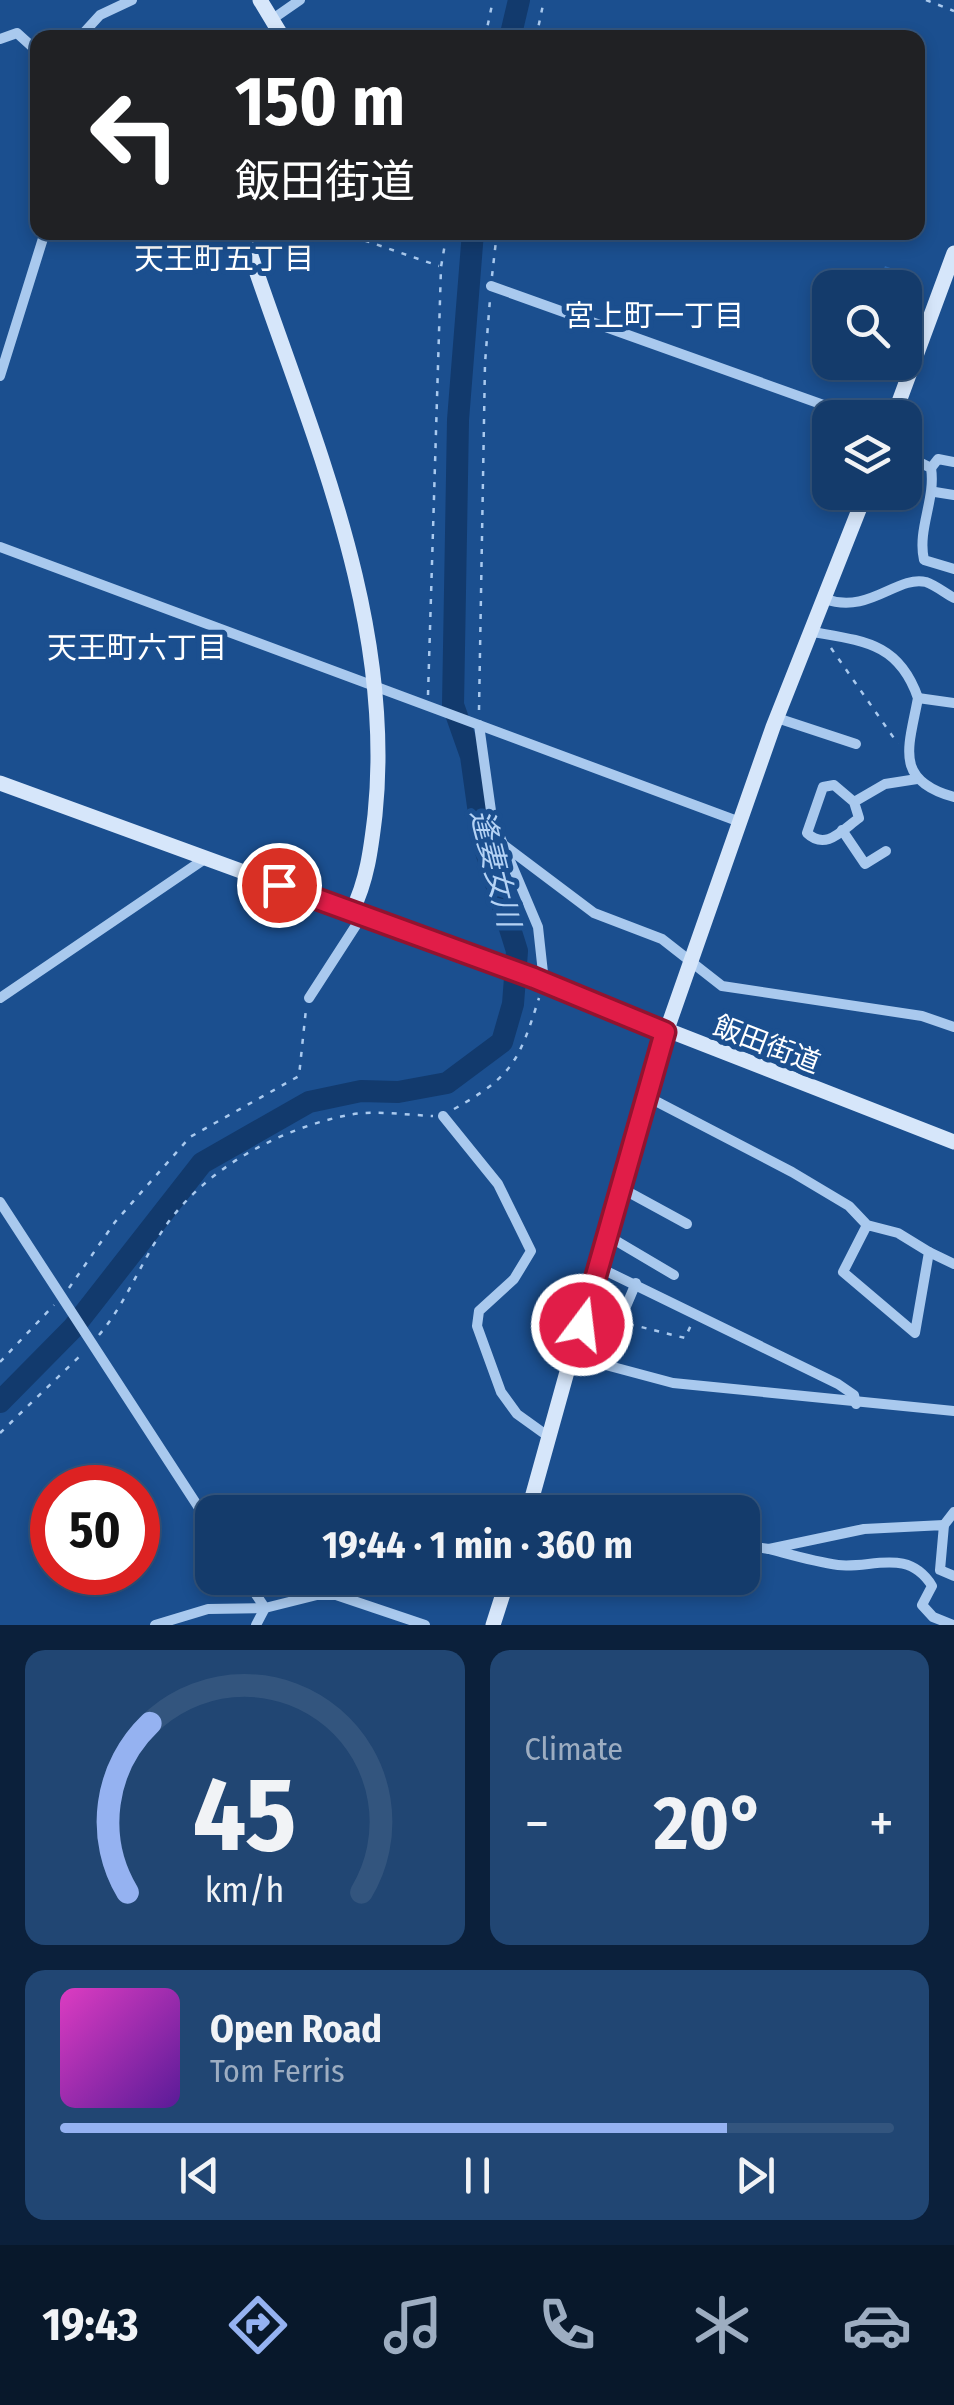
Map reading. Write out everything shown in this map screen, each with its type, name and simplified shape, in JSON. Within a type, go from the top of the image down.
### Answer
[{"type":"main road","points":[[260,0],[279,30]]},
{"type":"main road","points":[[246,240],[340,513],[360,598],[380,766],[371,848],[357,914]]},
{"type":"main road","points":[[900,400],[954,253]]},
{"type":"main road","points":[[533,1495],[608,1236],[644,1095],[778,718],[859,510]]},
{"type":"main road","name":"飯田街道","points":[[0,782],[539,980],[954,1142]]},
{"type":"main road","points":[[493,1625],[503,1595]]},
{"type":"street","points":[[86,30],[100,15],[132,0]]},
{"type":"street","points":[[274,18],[300,0]]},
{"type":"street","points":[[0,39],[17,33],[30,45]]},
{"type":"street","points":[[0,376],[42,240]]},
{"type":"street","points":[[491,286],[812,401]]},
{"type":"street","points":[[930,468],[938,459],[954,462]]},
{"type":"street","points":[[922,464],[930,468]]},
{"type":"street","points":[[930,468],[935,492],[928,506],[922,556],[932,564],[954,568]]},
{"type":"street","points":[[935,492],[954,495]]},
{"type":"street","points":[[0,546],[740,822]]},
{"type":"street","points":[[826,599],[856,604],[916,582],[927,582],[954,598]]},
{"type":"street","points":[[813,632],[886,649],[909,676],[918,698],[907,758],[917,778],[929,788],[954,797]]},
{"type":"street","points":[[918,698],[954,703]]},
{"type":"street","points":[[778,718],[856,744]]},
{"type":"street","points":[[477,724],[485,789],[538,927],[539,980]]},
{"type":"street","points":[[854,802],[885,784],[917,778]]},
{"type":"street","points":[[834,786],[854,802],[860,816],[824,842],[813,839],[806,827],[823,787],[834,786]]},
{"type":"street","points":[[842,830],[866,864],[886,851]]},
{"type":"street","points":[[505,846],[604,919],[662,939],[692,958],[700,970],[722,986],[922,1016],[954,1027]]},
{"type":"street","points":[[0,998],[206,858]]},
{"type":"street","points":[[308,998],[357,914]]},
{"type":"street","points":[[644,1095],[849,1206],[867,1225],[898,1234],[954,1264]]},
{"type":"street","points":[[443,1116],[498,1184],[531,1251],[514,1279],[479,1312],[477,1326],[502,1392],[517,1414],[549,1437]]},
{"type":"street","points":[[621,1188],[687,1224]]},
{"type":"street","points":[[0,1202],[195,1502]]},
{"type":"street","points":[[867,1225],[843,1272],[915,1333],[930,1252]]},
{"type":"street","points":[[608,1236],[674,1275]]},
{"type":"street","points":[[598,1267],[838,1384],[854,1396],[856,1404]]},
{"type":"street","points":[[625,1321],[636,1283]]},
{"type":"street","points":[[572,1356],[673,1383],[954,1411]]},
{"type":"street","points":[[954,1512],[944,1525],[940,1570],[954,1576]]},
{"type":"street","points":[[769,1549],[874,1527],[944,1525]]},
{"type":"street","points":[[760,1548],[844,1566],[882,1560],[910,1567],[932,1586],[922,1605],[926,1613],[953,1625]]},
{"type":"street","points":[[256,1595],[265,1608]]},
{"type":"street","points":[[155,1625],[208,1609],[265,1608],[317,1595],[342,1595],[425,1625]]},
{"type":"street","points":[[256,1625],[265,1608]]},
{"type":"path","points":[[487,30],[493,0]]},
{"type":"path","points":[[538,30],[544,0]]},
{"type":"path","points":[[926,0],[954,11]]},
{"type":"path","points":[[363,240],[440,267]]},
{"type":"path","points":[[432,706],[440,267],[445,240]]},
{"type":"path","points":[[477,724],[484,364],[496,240]]},
{"type":"path","points":[[813,632],[830,648],[907,758]]},
{"type":"path","points":[[0,1432],[90,1338],[167,1224],[200,1184],[283,1136],[351,1114],[443,1116],[496,1086],[522,1051],[539,980]]},
{"type":"path","points":[[0,1362],[66,1301],[152,1176],[190,1137],[299,1076],[308,998]]},
{"type":"path","points":[[625,1321],[686,1338],[697,1313]]},
{"type":"waterway","name":"逢妻女川","points":[[512,30],[519,0]]},
{"type":"waterway","name":"逢妻女川","points":[[0,1402],[73,1328],[202,1163],[309,1102],[361,1091],[398,1092],[447,1083],[502,1042],[513,1004],[517,951],[483,842],[471,756],[453,705],[458,420],[472,240]]},
{"type":"district","name":"天王町五丁目","points":[[224,259]]},
{"type":"district","name":"宮上町一丁目","points":[[654,316]]},
{"type":"district","name":"天王町六丁目","points":[[137,648]]},
{"type":"route","points":[[279,885],[578,994],[665,1032],[644,1095],[582,1325]]}]
